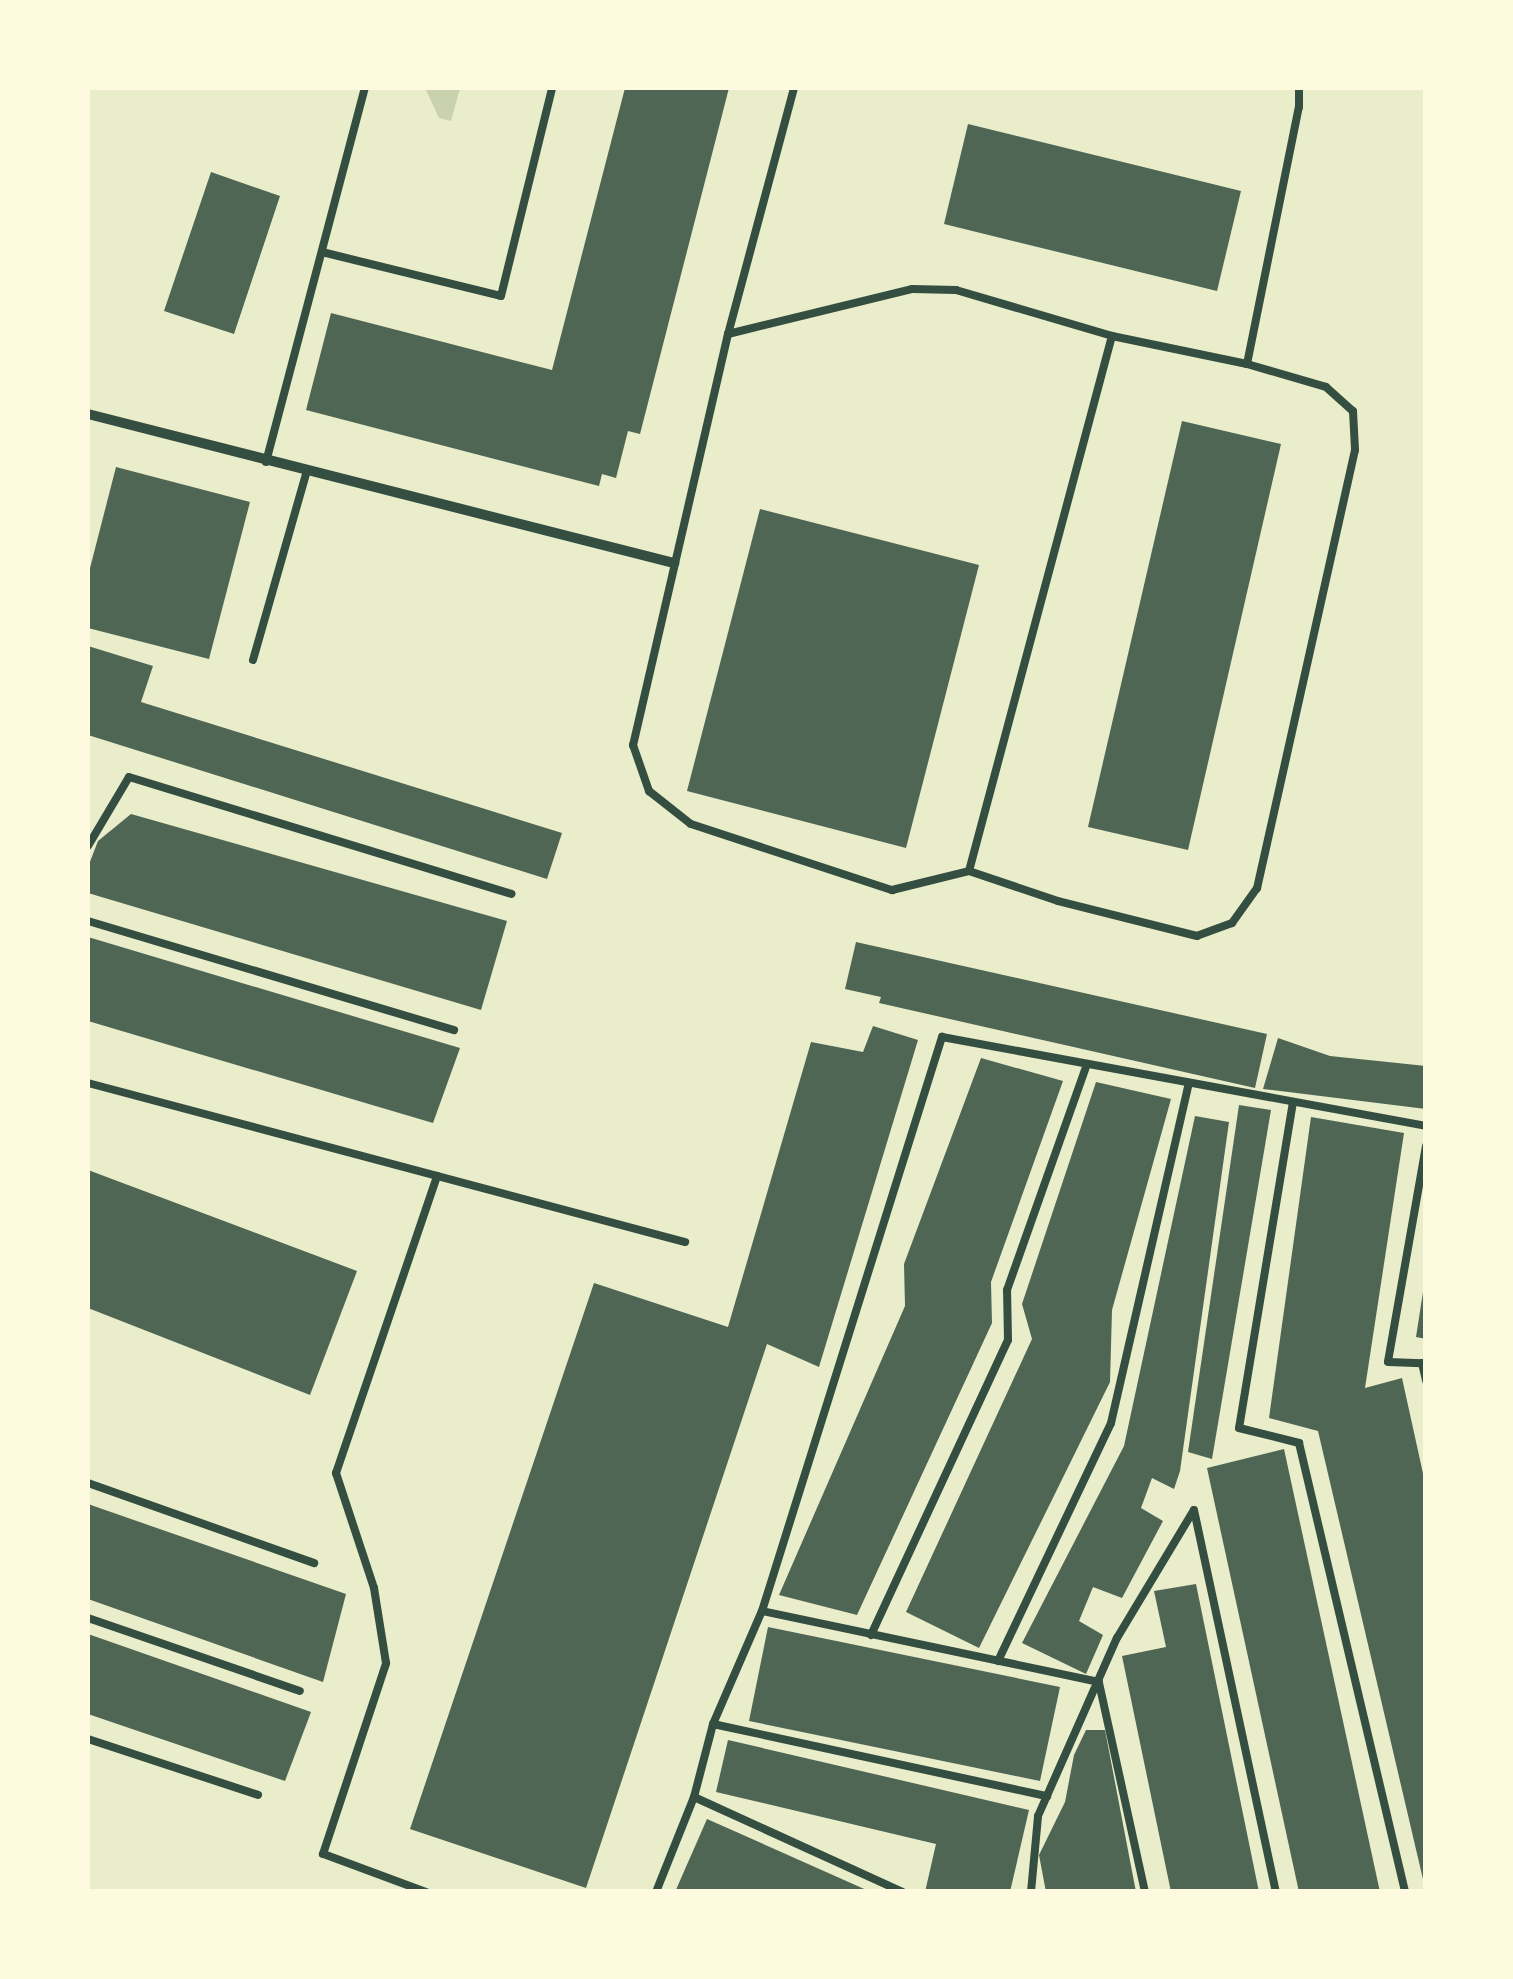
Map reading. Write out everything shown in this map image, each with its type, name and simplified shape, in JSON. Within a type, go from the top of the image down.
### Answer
[{"type":"street","points":[[88,414],[674,563]]},
{"type":"lane","points":[[266,462],[365,88]]},
{"type":"lane","points":[[322,252],[501,296],[552,88]]},
{"type":"lane","points":[[728,334],[926,290],[956,290],[1112,336],[1246,364],[1326,387],[1353,411],[1355,450],[1258,888],[1232,924],[1197,936],[1058,901],[970,871],[892,890],[691,824],[649,791],[633,744],[728,334],[794,88]]},
{"type":"lane","points":[[1246,364],[1300,107],[1299,88]]},
{"type":"lane","points":[[970,871],[1112,336]]},
{"type":"lane","points":[[252,660],[307,471]]},
{"type":"lane","points":[[88,846],[130,776],[511,894]]},
{"type":"lane","points":[[88,922],[454,1030]]},
{"type":"lane","points":[[656,1892],[694,1796],[713,1724],[762,1612],[942,1037],[1426,1126]]},
{"type":"lane","points":[[871,1634],[1008,1340],[1007,1290],[1087,1064]]},
{"type":"lane","points":[[88,1083],[685,1242]]},
{"type":"lane","points":[[998,1661],[1111,1423],[1189,1083]]},
{"type":"lane","points":[[1293,1102],[1239,1428],[1299,1442],[1404,1892]]},
{"type":"lane","points":[[1426,1146],[1388,1362],[1424,1363],[1426,1381]]},
{"type":"lane","points":[[426,1892],[323,1854],[386,1663],[374,1588],[336,1474],[437,1176]]},
{"type":"lane","points":[[88,1484],[314,1563]]},
{"type":"lane","points":[[1031,1892],[1038,1816],[1118,1638],[1194,1510],[1276,1892]]},
{"type":"lane","points":[[762,1612],[1099,1682]]},
{"type":"lane","points":[[88,1618],[300,1691]]},
{"type":"lane","points":[[1099,1682],[1145,1892]]},
{"type":"lane","points":[[713,1724],[1047,1796]]},
{"type":"lane","points":[[88,1739],[258,1796]]},
{"type":"lane","points":[[694,1796],[902,1892]]},
{"type":"green space","points":[[425,88],[460,88],[451,121],[439,118]]},
{"type":"building","points":[[625,88],[729,88],[640,434],[628,431],[616,478],[602,474],[599,486],[306,410],[331,313],[552,370]]},
{"type":"building","points":[[968,124],[1241,191],[1217,291],[944,224]]},
{"type":"building","points":[[211,172],[280,196],[234,334],[164,311]]},
{"type":"building","points":[[1182,421],[1281,444],[1188,850],[1088,827]]},
{"type":"building","points":[[116,467],[250,502],[209,659],[88,628],[88,576]]},
{"type":"building","points":[[760,509],[979,565],[906,848],[687,791]]},
{"type":"building","points":[[88,646],[153,666],[141,702],[562,833],[547,879],[88,735]]},
{"type":"building","points":[[131,814],[507,921],[481,1010],[88,893],[88,867],[98,841]]},
{"type":"building","points":[[88,937],[460,1048],[433,1123],[88,1021]]},
{"type":"building","points":[[856,942],[1267,1034],[1255,1088],[879,1003],[881,997],[845,989]]},
{"type":"building","points":[[873,1026],[918,1040],[819,1367],[767,1344],[586,1888],[410,1829],[594,1283],[728,1327],[811,1042],[863,1052]]},
{"type":"building","points":[[1278,1038],[1330,1056],[1426,1066],[1426,1109],[1263,1089]]},
{"type":"building","points":[[981,1058],[1063,1081],[991,1282],[992,1323],[857,1615],[779,1595],[905,1306],[904,1264]]},
{"type":"building","points":[[1096,1082],[1171,1099],[1112,1310],[1110,1382],[979,1648],[906,1612],[1032,1339],[1022,1304]]},
{"type":"building","points":[[1239,1105],[1271,1110],[1212,1459],[1188,1452]]},
{"type":"building","points":[[1195,1116],[1229,1122],[1180,1471],[1174,1489],[1152,1478],[1141,1508],[1163,1521],[1122,1598],[1093,1587],[1079,1621],[1103,1635],[1086,1674],[1022,1643],[1124,1446]]},
{"type":"building","points":[[1311,1117],[1404,1133],[1365,1388],[1402,1378],[1426,1487],[1426,1892],[1318,1431],[1269,1418]]},
{"type":"building","points":[[88,1170],[357,1271],[310,1395],[88,1308]]},
{"type":"building","points":[[1426,1292],[1426,1339],[1416,1337]]},
{"type":"building","points":[[1284,1449],[1380,1892],[1299,1892],[1207,1468]]},
{"type":"building","points":[[88,1504],[346,1594],[323,1682],[88,1599]]},
{"type":"building","points":[[1196,1584],[1259,1892],[1171,1892],[1122,1656],[1166,1647],[1154,1591]]},
{"type":"building","points":[[768,1627],[1060,1687],[1040,1781],[749,1721]]},
{"type":"building","points":[[88,1634],[311,1712],[285,1781],[88,1714]]},
{"type":"building","points":[[1086,1730],[1105,1730],[1136,1892],[1046,1892],[1039,1855],[1065,1802],[1074,1755]]},
{"type":"building","points":[[728,1740],[1029,1810],[1010,1892],[925,1892],[936,1844],[716,1792]]},
{"type":"building","points":[[707,1819],[871,1892],[675,1892]]}]
